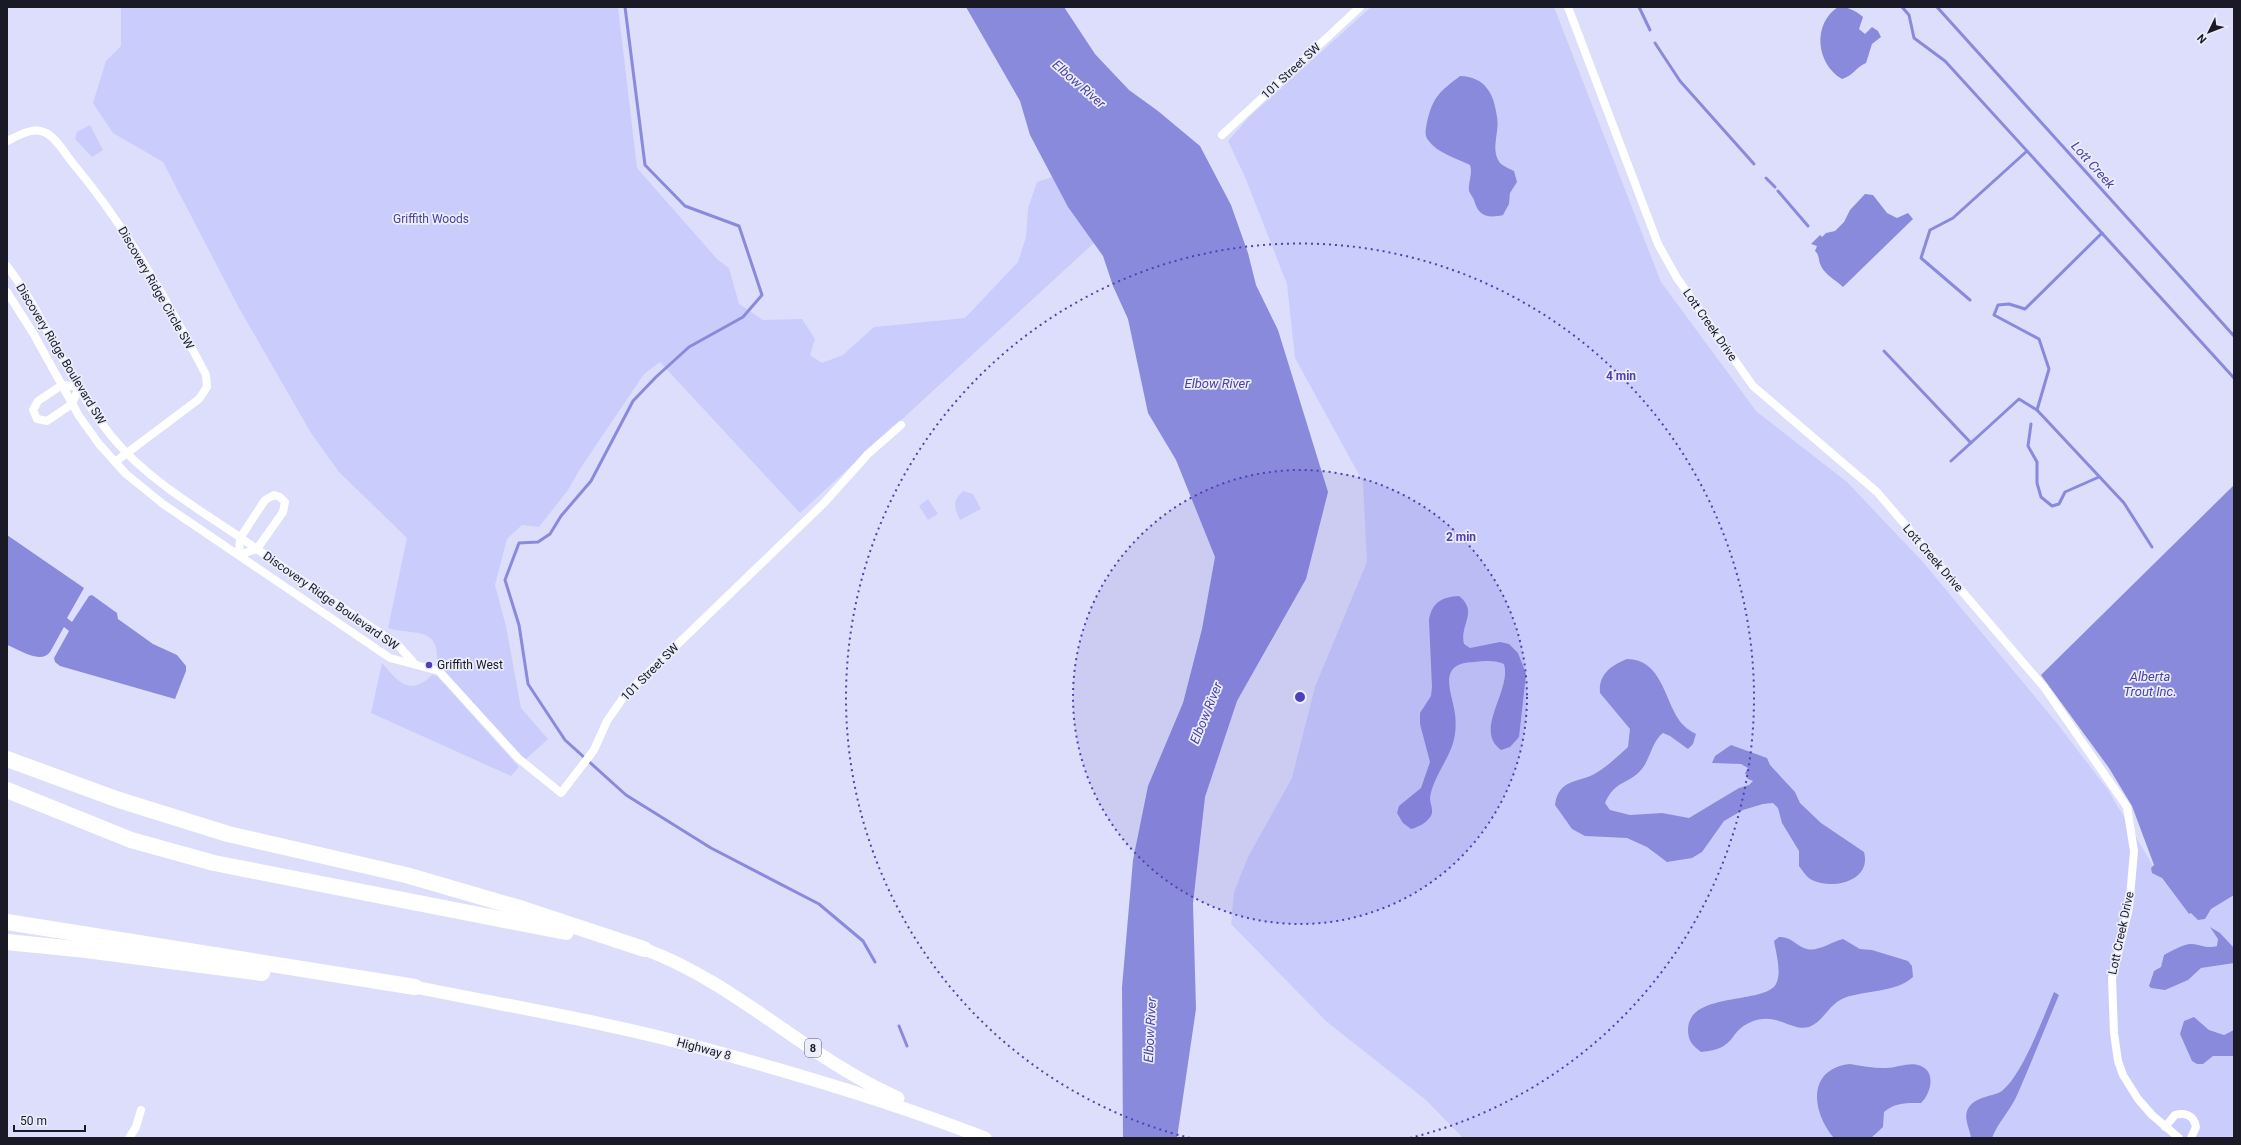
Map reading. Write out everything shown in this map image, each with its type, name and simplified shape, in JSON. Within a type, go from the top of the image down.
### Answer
[{"type":"highway","points":[[7,759],[119,800],[228,834],[406,875],[523,909],[644,949]]},
{"type":"highway","points":[[7,790],[131,840],[214,863],[644,949]]},
{"type":"highway","points":[[7,922],[415,987]]},
{"type":"highway","points":[[7,942],[86,950],[382,989],[415,987]]},
{"type":"main road","name":"Highway 8","points":[[644,949],[670,958],[712,980],[832,1062],[871,1085],[986,1138]]},
{"type":"main road","name":"Highway 8","points":[[415,987],[562,1016],[708,1049],[891,1103],[986,1138]]},
{"type":"street","name":"101 Street SW","points":[[1222,135],[1360,7]]},
{"type":"street","name":"Lott Creek Drive","points":[[1568,7],[1658,244],[1677,278],[1753,386],[1877,492],[2044,687],[2127,807],[2134,851],[2129,908],[2112,978],[2114,1033],[2118,1061],[2129,1086],[2138,1099],[2165,1127],[2179,1138]]},
{"type":"street","name":"Discovery Ridge Circle SW","points":[[7,141],[35,130],[44,132],[52,138],[89,182],[124,230],[206,375],[207,387],[199,399],[115,462]]},
{"type":"street","name":"Discovery Ridge Boulevard SW","points":[[7,266],[10,275],[46,325],[79,387],[104,427],[126,453],[151,476],[257,550],[397,644],[413,662]]},
{"type":"street","name":"Discovery Ridge Boulevard SW","points":[[7,292],[33,333],[88,430],[115,462],[148,493],[390,658],[413,662]]},
{"type":"street","points":[[62,385],[79,387],[72,404],[47,421],[40,420],[35,416],[33,410],[36,403],[62,385]]},
{"type":"street","name":"101 Street SW","points":[[413,662],[439,670],[518,758],[561,793],[591,755],[606,721],[625,695],[824,503],[848,475],[901,425]]},
{"type":"street","points":[[274,495],[280,497],[284,502],[285,509],[257,550],[238,555],[240,538],[268,497],[274,495]]},
{"type":"street","points":[[129,1138],[136,1127],[141,1110]]},
{"type":"street","points":[[2165,1127],[2175,1115],[2189,1115],[2193,1118],[2196,1127],[2192,1138]]},
{"type":"green space","name":"Griffith Woods","points":[[121,7],[618,7],[637,168],[717,259],[729,268],[739,304],[763,320],[802,319],[815,339],[810,355],[822,363],[843,355],[874,327],[965,318],[1018,262],[1026,237],[1028,208],[1037,182],[1065,173],[1119,220],[800,513],[660,362],[644,374],[580,469],[568,490],[539,527],[522,525],[507,539],[495,585],[506,626],[521,708],[548,739],[525,760],[437,663],[437,651],[434,642],[429,637],[414,632],[388,628],[407,538],[339,472],[311,433],[239,308],[163,162],[113,133],[93,103],[106,61],[121,46]]},
{"type":"green space","points":[[1371,7],[1554,7],[1661,282],[1756,411],[1847,482],[1922,561],[2056,722],[2108,790],[2156,871],[2189,914],[2234,890],[2234,1138],[1463,1138],[1426,1100],[1327,1022],[1231,924],[1234,892],[1248,857],[1292,778],[1315,687],[1367,562],[1363,482],[1295,358],[1287,284],[1245,177],[1228,141],[1249,117]]},
{"type":"green space","points":[[90,125],[103,150],[92,157],[75,139],[77,132]]},
{"type":"green space","points":[[963,491],[973,494],[981,509],[960,520],[955,504],[957,498]]},
{"type":"green space","points":[[928,499],[938,514],[928,520],[919,506]]},
{"type":"green space","points":[[382,663],[398,680],[410,686],[424,682],[432,675],[437,676],[519,767],[511,776],[371,713]]},
{"type":"water","name":"Elbow River","points":[[966,7],[1064,7],[1095,54],[1129,90],[1158,111],[1200,146],[1231,205],[1248,253],[1256,285],[1278,330],[1328,492],[1306,579],[1237,701],[1205,797],[1193,903],[1196,1009],[1177,1138],[1123,1138],[1122,987],[1133,860],[1148,786],[1183,703],[1202,629],[1215,557],[1176,460],[1148,413],[1128,319],[1113,286],[1103,256],[1068,207],[1030,135],[1020,101]]},
{"type":"water","points":[[1838,7],[1851,9],[1857,12],[1863,17],[1859,29],[1865,34],[1872,27],[1878,31],[1881,37],[1872,44],[1866,63],[1846,78],[1842,79],[1833,72],[1827,64],[1822,54],[1820,44],[1824,23],[1830,14]]},
{"type":"water","points":[[1460,76],[1476,79],[1482,83],[1491,94],[1496,108],[1498,123],[1495,146],[1497,158],[1501,164],[1514,171],[1517,182],[1510,193],[1509,204],[1503,215],[1487,216],[1480,212],[1469,191],[1471,172],[1470,165],[1447,155],[1436,148],[1426,136],[1429,114],[1435,101],[1447,86]]},
{"type":"water","points":[[1865,194],[1873,195],[1887,213],[1897,218],[1908,213],[1913,219],[1843,287],[1823,269],[1820,264],[1818,254],[1815,251],[1817,246],[1811,244],[1820,235],[1822,237],[1826,233],[1835,231],[1844,222],[1850,210]]},
{"type":"water","name":"Alberta Trout Inc.","points":[[2234,485],[2234,895],[2211,909],[2205,919],[2198,920],[2191,913],[2189,914],[2162,878],[2152,873],[2151,868],[2154,865],[2132,806],[2109,768],[2041,675]]},
{"type":"water","points":[[7,535],[84,588],[67,618],[72,622],[89,596],[92,595],[117,613],[118,619],[153,644],[177,655],[186,666],[186,671],[175,699],[60,666],[55,662],[54,658],[69,631],[64,627],[50,652],[46,656],[35,657],[7,645]]},
{"type":"water","points":[[1459,596],[1468,608],[1463,637],[1464,644],[1470,648],[1500,642],[1509,644],[1518,653],[1526,674],[1519,737],[1510,747],[1501,750],[1493,742],[1491,732],[1492,721],[1503,686],[1505,675],[1504,664],[1493,661],[1482,661],[1462,664],[1455,667],[1450,673],[1449,680],[1455,717],[1454,739],[1431,791],[1430,798],[1432,814],[1427,821],[1411,829],[1403,823],[1397,813],[1399,806],[1421,788],[1430,762],[1420,724],[1420,713],[1431,696],[1432,687],[1430,614],[1438,602],[1447,598]]},
{"type":"water","points":[[1627,659],[1638,661],[1647,665],[1654,672],[1679,720],[1696,734],[1693,744],[1688,749],[1670,736],[1663,733],[1659,736],[1641,770],[1636,775],[1618,786],[1609,795],[1605,803],[1610,810],[1630,815],[1662,813],[1689,818],[1739,788],[1749,785],[1753,781],[1748,779],[1745,773],[1748,768],[1741,764],[1712,763],[1715,756],[1731,745],[1767,758],[1770,765],[1795,792],[1800,803],[1821,823],[1864,852],[1865,862],[1862,870],[1857,876],[1849,881],[1830,884],[1821,883],[1808,877],[1799,866],[1799,851],[1782,823],[1778,808],[1773,803],[1763,804],[1743,810],[1724,821],[1702,852],[1692,858],[1667,862],[1647,847],[1627,838],[1585,836],[1572,829],[1555,805],[1560,790],[1570,783],[1596,773],[1613,761],[1628,747],[1630,729],[1600,693],[1601,681],[1607,671],[1616,664]]},
{"type":"water","points":[[2210,927],[2220,933],[2234,948],[2234,963],[2201,968],[2188,980],[2165,990],[2151,988],[2149,986],[2154,971],[2161,967],[2164,955],[2189,944],[2207,947],[2217,946],[2218,939]]},
{"type":"water","points":[[1779,937],[1787,938],[1803,948],[1811,950],[1821,948],[1843,939],[1860,949],[1872,950],[1908,961],[1912,966],[1913,977],[1898,986],[1889,989],[1844,998],[1834,1004],[1814,1025],[1809,1027],[1796,1027],[1776,1020],[1760,1019],[1743,1026],[1727,1044],[1713,1050],[1701,1052],[1693,1045],[1689,1037],[1688,1030],[1691,1018],[1700,1009],[1728,1000],[1757,995],[1769,990],[1776,984],[1779,969],[1774,941]]},
{"type":"water","points":[[2054,992],[2059,995],[2012,1105],[1992,1138],[1971,1138],[1967,1121],[1967,1111],[1974,1102],[2000,1092],[2010,1082],[2018,1071],[2032,1044]]},
{"type":"water","points":[[2194,1017],[2209,1030],[2224,1035],[2234,1030],[2234,1056],[2213,1056],[2203,1064],[2197,1064],[2192,1061],[2180,1034],[2184,1021]]},
{"type":"water","points":[[1850,1064],[1880,1068],[1912,1064],[1921,1066],[1926,1069],[1929,1074],[1929,1090],[1921,1103],[1906,1103],[1897,1105],[1884,1112],[1883,1127],[1871,1138],[1834,1138],[1821,1116],[1817,1093],[1820,1083],[1826,1074],[1836,1068]]},
{"type":"waterway","points":[[625,7],[645,165],[685,206],[739,226],[762,295],[743,317],[689,347],[656,377],[633,401],[591,481],[561,516],[550,534],[538,542],[519,543],[505,580],[519,625],[528,684],[565,740],[626,795],[711,848],[819,904],[863,941],[875,962]]},
{"type":"waterway","points":[[1639,7],[1650,30]]},
{"type":"waterway","points":[[1902,7],[1909,15],[1914,38],[1945,61],[2234,378]]},
{"type":"waterway","name":"Lott Creek","points":[[1937,7],[2234,336]]},
{"type":"waterway","points":[[1655,43],[1680,81],[1754,164]]},
{"type":"waterway","points":[[1970,300],[1921,258],[1930,230],[1953,218],[2027,151]]},
{"type":"waterway","points":[[1766,178],[1775,187]]},
{"type":"waterway","points":[[1778,191],[1808,226]]},
{"type":"waterway","points":[[2102,233],[2025,309],[2009,304],[1998,305],[1994,315],[2039,339],[2049,369],[2037,410],[2124,503],[2152,547]]},
{"type":"waterway","points":[[1884,351],[1971,443]]},
{"type":"waterway","points":[[1951,461],[2019,399],[2037,410]]},
{"type":"waterway","points":[[2031,424],[2028,446],[2037,462],[2037,483],[2041,497],[2052,506],[2059,504],[2065,492],[2099,477]]},
{"type":"waterway","points":[[899,1026],[907,1046]]},
{"type":"place","name":"Griffith West","points":[[429,665]]}]
